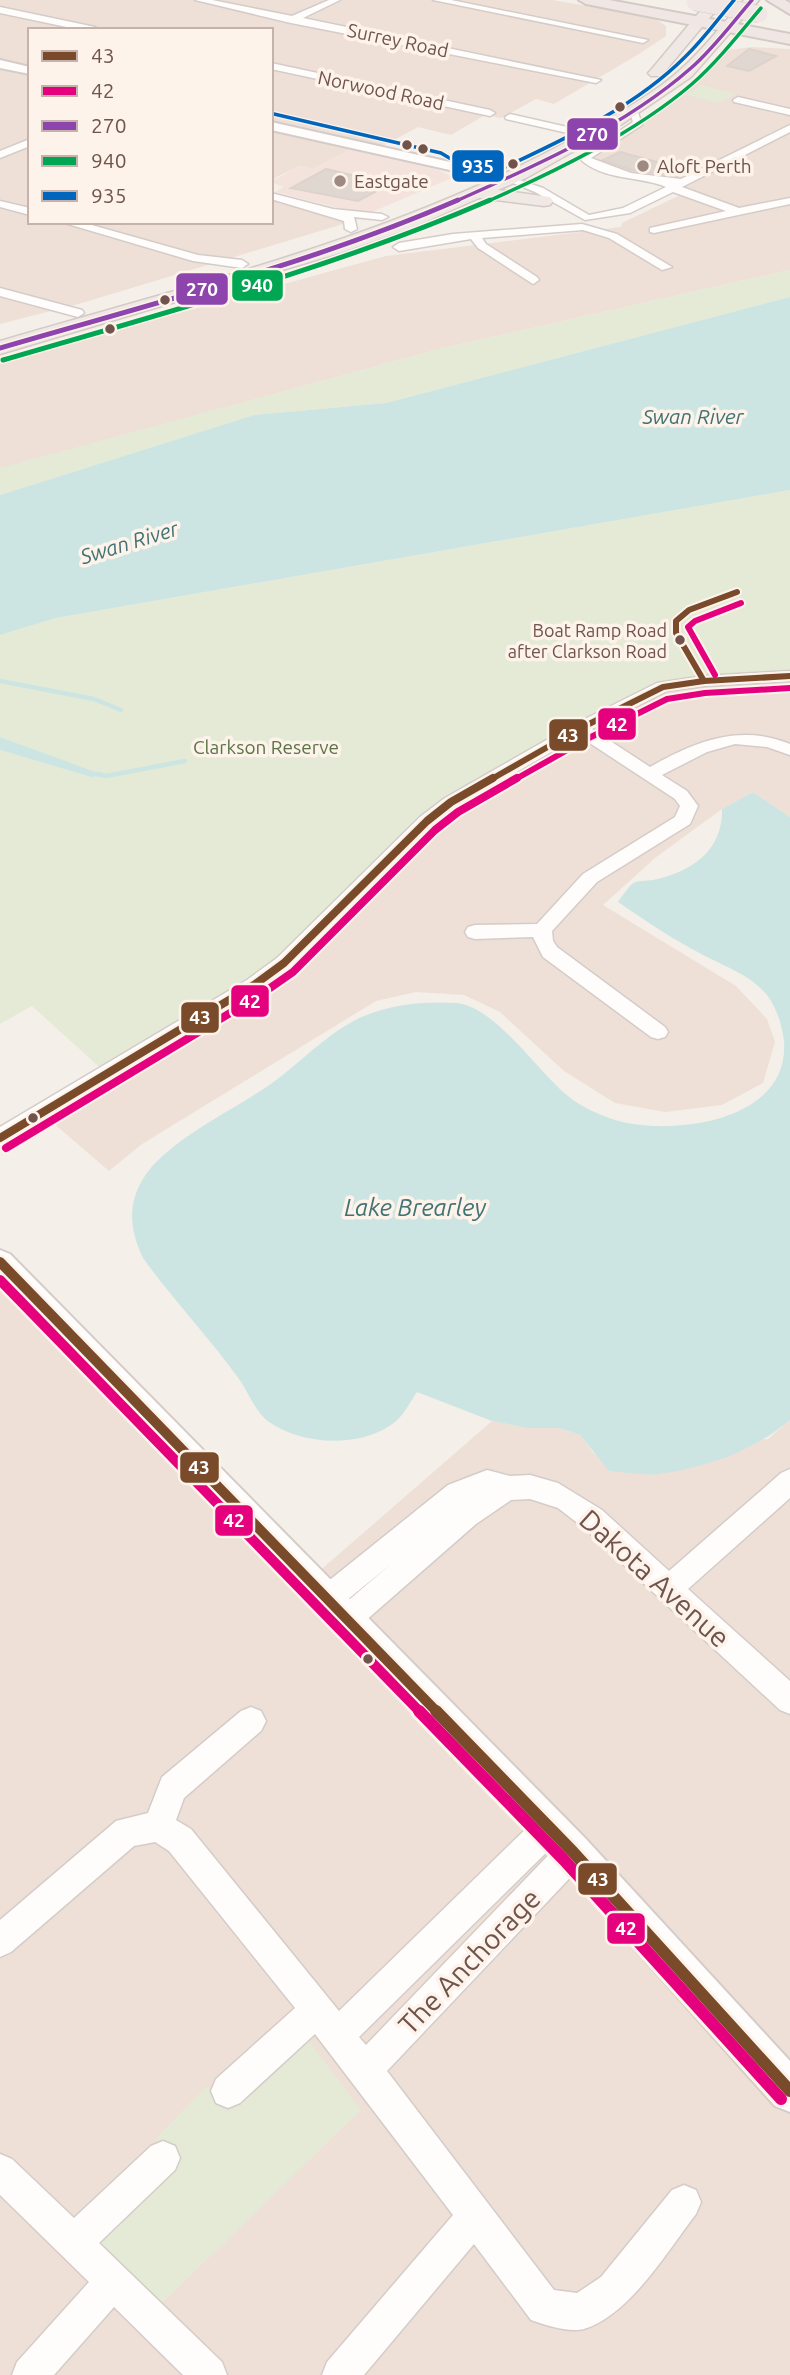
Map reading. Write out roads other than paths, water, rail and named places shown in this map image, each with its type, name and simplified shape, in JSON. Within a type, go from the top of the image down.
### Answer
[{"type":"highway","points":[[586,0],[676,23],[683,41]]},
{"type":"highway","points":[[644,0],[754,12],[790,21]]},
{"type":"highway","points":[[631,10],[698,7],[724,0]]},
{"type":"highway","points":[[774,0],[790,9]]},
{"type":"highway","points":[[698,7],[727,27],[790,40]]},
{"type":"highway","points":[[0,348],[333,249],[410,222],[489,182],[614,105],[655,75],[683,41],[698,7]]},
{"type":"highway","points":[[0,335],[242,264],[541,164],[633,111],[685,74],[715,45],[727,27],[754,12]]},
{"type":"highway","points":[[754,12],[790,30]]},
{"type":"highway","points":[[715,45],[744,38],[790,40]]},
{"type":"highway","points":[[541,164],[536,181],[541,195]]},
{"type":"highway","points":[[489,182],[541,195]]},
{"type":"street","name":"Surrey Road","points":[[199,0],[596,80]]},
{"type":"street","points":[[282,24],[336,0]]},
{"type":"street","points":[[437,0],[643,40]]},
{"type":"street","points":[[0,10],[86,28]]},
{"type":"street","points":[[0,64],[28,71]]},
{"type":"street","name":"Norwood Road","points":[[273,66],[490,113]]},
{"type":"street","points":[[738,100],[790,112]]},
{"type":"street","points":[[633,111],[638,123],[583,158],[653,182],[677,186],[736,211]]},
{"type":"street","points":[[510,117],[572,131]]},
{"type":"street","points":[[273,126],[438,165],[541,195],[666,267]]},
{"type":"street","points":[[399,247],[587,222],[769,145],[790,130]]},
{"type":"street","points":[[0,155],[28,143]]},
{"type":"street","points":[[273,197],[333,212],[382,217]]},
{"type":"street","points":[[654,230],[790,201]]},
{"type":"street","points":[[0,204],[28,211]]},
{"type":"street","points":[[333,212],[349,219],[351,229]]},
{"type":"street","points":[[74,224],[197,258],[242,264]]},
{"type":"street","points":[[475,236],[482,246],[533,280]]},
{"type":"street","points":[[197,258],[214,272]]},
{"type":"street","points":[[0,292],[46,311],[78,313]]},
{"type":"street","points":[[0,1138],[254,985],[285,963],[427,821],[451,802],[579,729],[663,687],[704,681],[790,676]]},
{"type":"street","points":[[475,932],[542,930],[590,878],[683,820],[689,806],[681,795],[579,729]]},
{"type":"street","points":[[650,774],[719,740],[754,738],[790,750]]},
{"type":"street","points":[[542,930],[543,942],[550,952],[658,1032]]},
{"type":"street","points":[[0,1262],[573,1852],[790,2091]]},
{"type":"street","points":[[668,1589],[790,1481]]},
{"type":"street","name":"Dakota Avenue","points":[[336,1610],[506,1488],[549,1491],[593,1519],[790,1700]]},
{"type":"street","points":[[158,1826],[173,1788],[251,1721]]},
{"type":"street","points":[[0,1941],[127,1832],[158,1826],[180,1840],[338,2035],[544,2307],[581,2312],[614,2290],[684,2202]]},
{"type":"street","name":"The Anchorage","points":[[338,2035],[548,1829]]},
{"type":"street","name":"The Anchorage","points":[[365,2070],[573,1852]]},
{"type":"street","points":[[228,2091],[317,2010]]},
{"type":"street","points":[[74,2242],[163,2158]]},
{"type":"street","points":[[0,2171],[209,2375]]},
{"type":"street","points":[[340,2375],[475,2216]]},
{"type":"street","points":[[30,2375],[113,2282]]},
{"type":"water","name":"Swan River","points":[[790,297],[790,490],[56,618],[0,635],[0,495],[254,415],[386,403]]},
{"type":"water","points":[[0,737],[106,776],[91,777],[0,750]]},
{"type":"water","name":"Lake Brearley","points":[[753,792],[790,817],[790,1420],[761,1441],[728,1456],[694,1467],[647,1475],[609,1471],[580,1435],[559,1428],[527,1428],[492,1421],[417,1392],[395,1422],[362,1437],[330,1441],[313,1439],[282,1430],[269,1422],[256,1408],[227,1363],[143,1258],[135,1238],[132,1218],[134,1199],[143,1179],[168,1151],[185,1138],[275,1081],[352,1022],[386,1009],[420,1003],[456,1003],[486,1015],[568,1096],[587,1108],[616,1120],[673,1126],[700,1123],[727,1116],[750,1105],[769,1089],[781,1068],[784,1041],[771,1000],[751,980],[682,944],[618,902],[634,883],[667,876],[692,865],[702,857],[717,837],[722,809]]},
{"type":"waterway","points":[[0,681],[94,699],[121,710]]},
{"type":"waterway","points":[[98,774],[106,776],[185,761]]},
{"type":"place","name":"Aloft Perth","points":[[643,166]]},
{"type":"place","name":"Eastgate","points":[[340,181]]},
{"type":"place","name":"Boat Ramp Road after Clarkson Road","points":[[680,640]]},
{"type":"park label","name":"Clarkson Reserve","points":[[266,747]]}]
